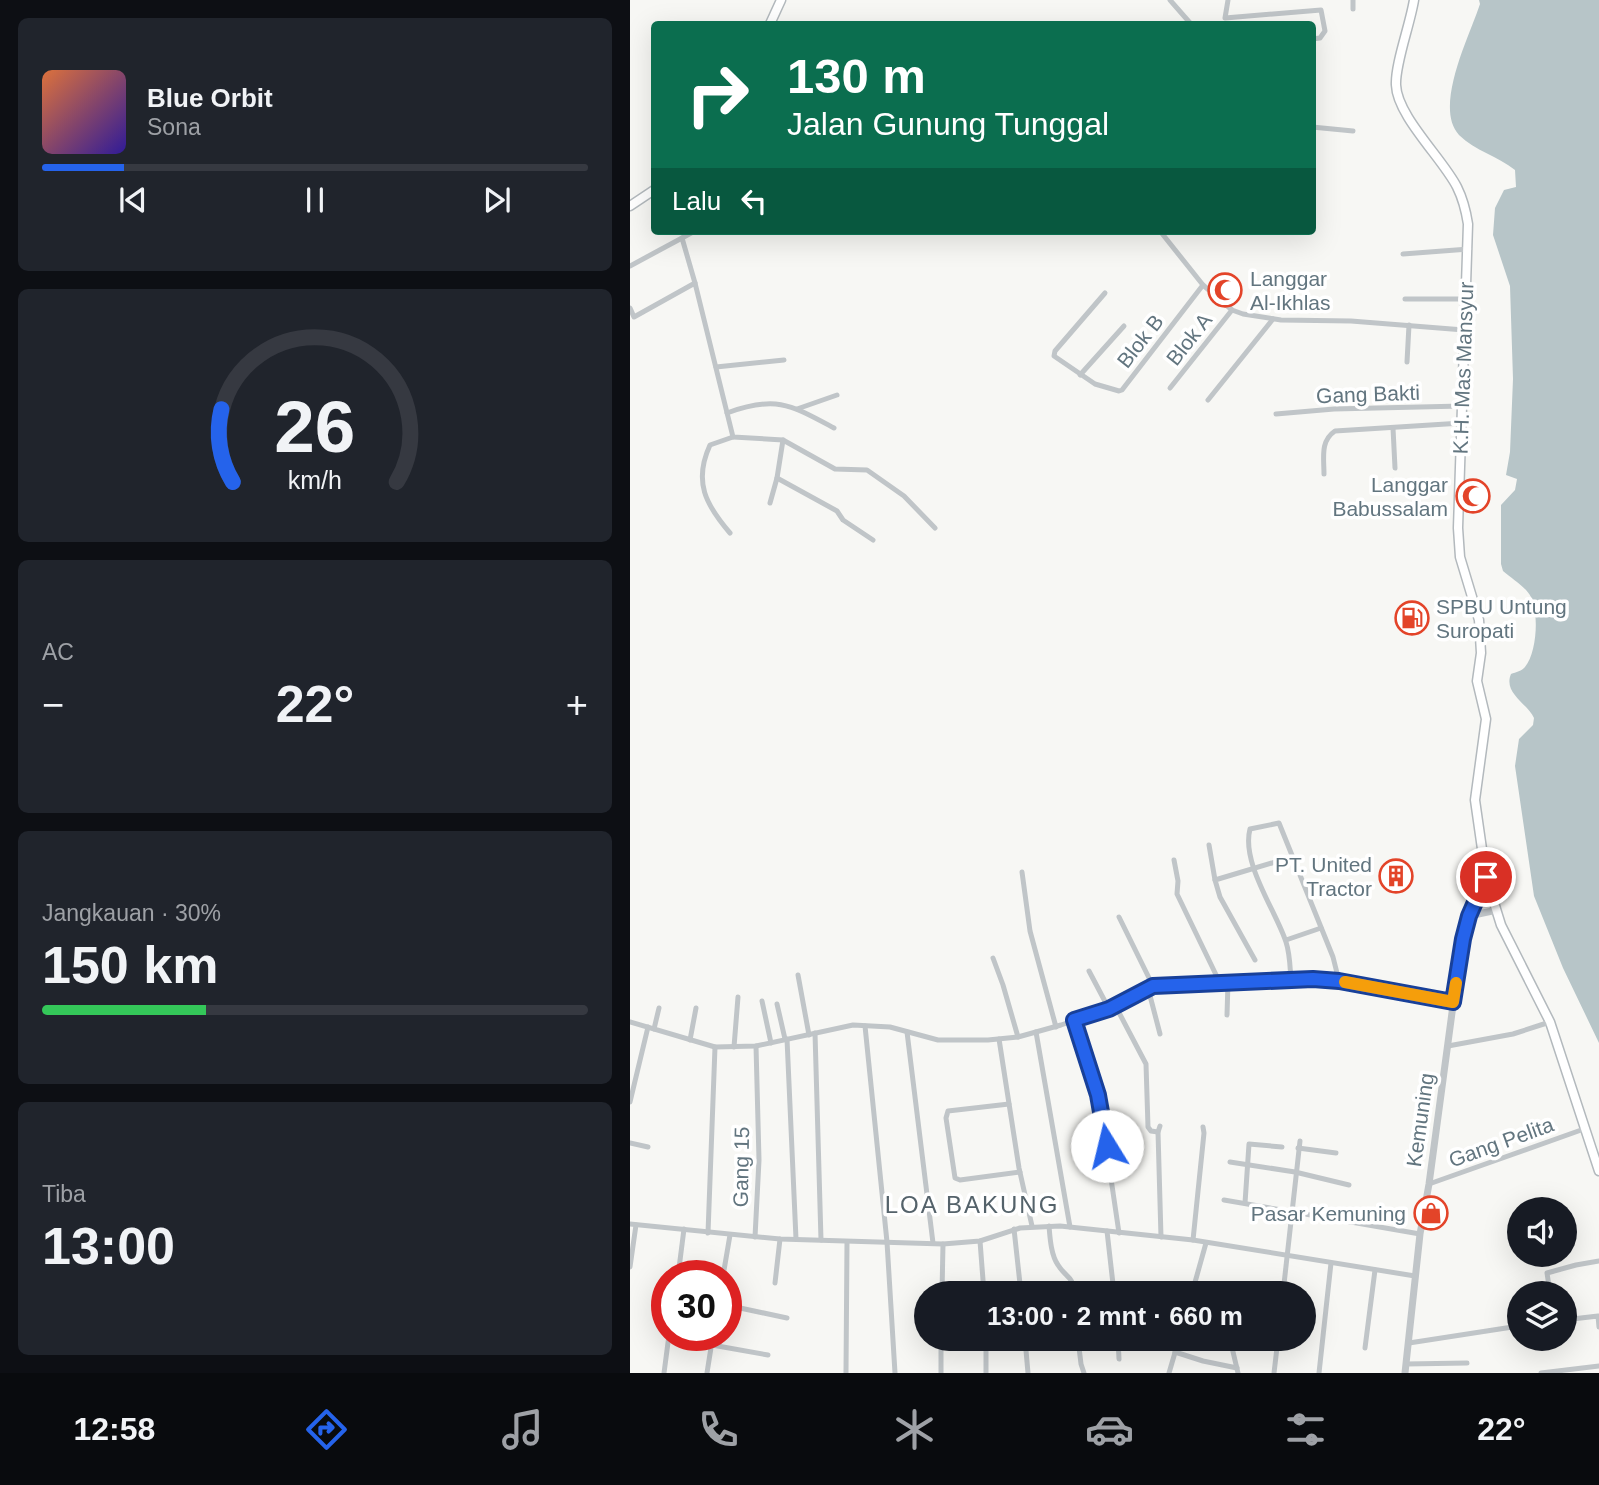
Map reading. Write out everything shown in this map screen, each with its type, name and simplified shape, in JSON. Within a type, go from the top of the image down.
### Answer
[{"type":"main road","points":[[771,21],[781,0]]},
{"type":"main road","name":"K.H. Mas Mansyur","points":[[1414,0],[1396,74],[1397,94],[1405,112],[1457,186],[1465,207],[1469,249],[1458,505],[1460,557],[1479,620],[1481,653],[1477,681],[1486,719],[1475,800],[1486,877],[1501,925],[1550,1022],[1599,1171]]},
{"type":"main road","points":[[630,206],[651,192]]},
{"type":"street","points":[[1170,0],[1188,21]]},
{"type":"street","points":[[1222,21],[1228,0]]},
{"type":"street","points":[[1353,0],[1353,9]]},
{"type":"street","points":[[1224,18],[1321,10],[1325,31],[1320,38],[1316,38]]},
{"type":"street","points":[[1316,127],[1353,131]]},
{"type":"street","points":[[630,266],[688,235]]},
{"type":"street","points":[[1163,235],[1203,285],[1232,310],[1273,319],[1465,330]]},
{"type":"street","points":[[682,238],[733,437]]},
{"type":"street","points":[[1403,254],[1469,249]]},
{"type":"street","points":[[630,308],[632,318],[695,283]]},
{"type":"street","name":"Blok B","points":[[1105,293],[1055,351],[1054,356],[1080,375],[1116,391],[1122,390],[1203,285]]},
{"type":"street","points":[[1405,299],[1466,299]]},
{"type":"street","name":"Blok A","points":[[1170,388],[1232,310]]},
{"type":"street","points":[[1208,400],[1273,319]]},
{"type":"street","points":[[1407,362],[1409,325]]},
{"type":"street","points":[[1080,375],[1124,326]]},
{"type":"street","points":[[716,367],[784,360]]},
{"type":"street","points":[[797,409],[836,395]]},
{"type":"street","points":[[727,413],[748,405],[772,403],[797,409],[834,428]]},
{"type":"street","name":"Gang Bakti","points":[[1276,414],[1462,406]]},
{"type":"street","points":[[1324,474],[1323,448],[1328,436],[1335,432],[1462,423]]},
{"type":"street","points":[[1393,428],[1395,468]]},
{"type":"street","points":[[730,533],[707,504],[702,474],[710,445],[733,437],[783,440],[835,469],[863,469],[875,474],[921,511],[935,528]]},
{"type":"street","points":[[770,503],[783,440]]},
{"type":"street","points":[[777,478],[831,508],[843,520],[873,540]]},
{"type":"street","points":[[1458,505],[1481,504]]},
{"type":"street","points":[[1291,980],[1286,940],[1255,869],[1250,848],[1250,829],[1279,823],[1337,968],[1339,981]]},
{"type":"street","points":[[1209,845],[1220,897],[1255,960]]},
{"type":"street","points":[[1215,880],[1293,857]]},
{"type":"street","points":[[1174,860],[1178,881],[1177,894],[1220,983]]},
{"type":"street","points":[[1022,872],[1030,931],[1056,1027]]},
{"type":"street","name":"Kemuning","points":[[1405,1373],[1420,1234],[1463,939],[1469,916],[1486,877]]},
{"type":"street","points":[[1469,916],[1497,910]]},
{"type":"street","points":[[1119,917],[1150,987],[1160,1034]]},
{"type":"street","points":[[1286,940],[1321,928]]},
{"type":"street","points":[[993,958],[1018,1037]]},
{"type":"street","points":[[1088,971],[1146,1064],[1148,1127],[1151,1131],[1159,1129],[1161,1237]]},
{"type":"street","points":[[798,975],[812,1034],[821,1240]]},
{"type":"street","points":[[630,1022],[715,1047],[756,1046],[853,1025],[890,1027],[951,1042],[1018,1037],[1056,1027],[1112,1007],[1150,987],[1291,980],[1339,981],[1453,1002]]},
{"type":"street","points":[[1227,1015],[1228,982]]},
{"type":"street","points":[[734,1047],[738,997]]},
{"type":"street","points":[[762,1001],[771,1043]]},
{"type":"street","points":[[777,1004],[786,1039],[796,1239]]},
{"type":"street","points":[[630,1102],[659,1008]]},
{"type":"street","points":[[690,1040],[696,1009]]},
{"type":"street","points":[[1074,1020],[1100,1104],[1119,1233]]},
{"type":"street","points":[[1448,1046],[1513,1034],[1550,1022]]},
{"type":"street","points":[[865,1026],[887,1242],[895,1373]]},
{"type":"street","points":[[908,1032],[933,1243]]},
{"type":"street","points":[[1036,1032],[1070,1227]]},
{"type":"street","points":[[999,1039],[1020,1172],[1032,1226]]},
{"type":"street","name":"Gang 15","points":[[755,1237],[760,1160],[756,1046]]},
{"type":"street","points":[[708,1233],[715,1047]]},
{"type":"street","points":[[1009,1104],[948,1111],[946,1118],[955,1178],[960,1180],[1020,1172]]},
{"type":"street","points":[[1193,1240],[1203,1127]]},
{"type":"street","name":"Gang Pelita","points":[[1429,1184],[1584,1129]]},
{"type":"street","points":[[1284,1281],[1294,1172],[1300,1141]]},
{"type":"street","points":[[630,1143],[648,1147]]},
{"type":"street","points":[[1245,1203],[1250,1144],[1282,1147]]},
{"type":"street","points":[[1298,1148],[1336,1153]]},
{"type":"street","points":[[1230,1162],[1294,1172],[1349,1185]]},
{"type":"street","points":[[1224,1200],[1420,1234]]},
{"type":"street","points":[[630,1268],[633,1225],[730,1236],[943,1244],[980,1241],[1014,1229],[1049,1226],[1193,1240],[1415,1276]]},
{"type":"street","points":[[1049,1226],[1054,1257],[1072,1281]]},
{"type":"street","points":[[680,1260],[684,1229]]},
{"type":"street","points":[[1014,1229],[1020,1281]]},
{"type":"street","points":[[1107,1231],[1113,1281]]},
{"type":"street","points":[[726,1260],[730,1236]]},
{"type":"street","points":[[775,1283],[780,1239]]},
{"type":"street","points":[[980,1241],[983,1281]]},
{"type":"street","points":[[846,1373],[848,1242]]},
{"type":"street","points":[[1195,1281],[1206,1243]]},
{"type":"street","points":[[942,1281],[943,1244]]},
{"type":"street","points":[[1548,1281],[1547,1273],[1599,1261]]},
{"type":"street","points":[[1319,1373],[1331,1263]]},
{"type":"street","points":[[1365,1348],[1374,1270]]},
{"type":"street","points":[[742,1308],[787,1318]]},
{"type":"street","points":[[1577,1318],[1598,1316],[1599,1328]]},
{"type":"street","points":[[1409,1343],[1507,1328]]},
{"type":"street","points":[[742,1350],[768,1355]]},
{"type":"street","points":[[664,1373],[667,1351]]},
{"type":"street","points":[[707,1373],[711,1351]]},
{"type":"street","points":[[941,1351],[941,1373]]},
{"type":"street","points":[[986,1351],[986,1373]]},
{"type":"street","points":[[1026,1351],[1028,1373]]},
{"type":"street","points":[[1080,1351],[1084,1373]]},
{"type":"street","points":[[1119,1351],[1119,1359]]},
{"type":"street","points":[[1169,1373],[1175,1352],[1237,1370],[1233,1351]]},
{"type":"street","points":[[1274,1373],[1277,1351]]},
{"type":"street","points":[[1406,1364],[1467,1363]]},
{"type":"street","points":[[1541,1373],[1596,1366]]},
{"type":"shaded area","points":[[1479,0],[1599,0],[1599,1043],[1563,968],[1534,896],[1515,766],[1519,739],[1533,725],[1534,718],[1513,692],[1509,681],[1511,674],[1522,670],[1529,660],[1536,623],[1531,597],[1503,571],[1501,564],[1501,505],[1515,490],[1517,479],[1506,475],[1510,452],[1513,379],[1510,286],[1493,235],[1495,208],[1504,190],[1516,187],[1515,170],[1459,135],[1452,123],[1450,107],[1456,71],[1480,4]]},
{"type":"slow traffic","points":[[1345,982],[1453,1002],[1456,983]]},
{"type":"place","name":"Langgar Al-Ikhlas","points":[[1225,290]]},
{"type":"place","name":"Langgar Babussalam","points":[[1473,496]]},
{"type":"place","name":"SPBU Untung Suropati","points":[[1412,618]]},
{"type":"place","name":"PT. United Tractor","points":[[1396,876]]},
{"type":"place","name":"Pasar Kemuning","points":[[1431,1213]]},
{"type":"district","name":"LOA BAKUNG","points":[[972,1204]]},
{"type":"route","points":[[1107,1146],[1098,1095],[1074,1020],[1109,1009],[1153,986],[1313,979],[1339,981],[1453,1002],[1469,916],[1486,877]]}]
